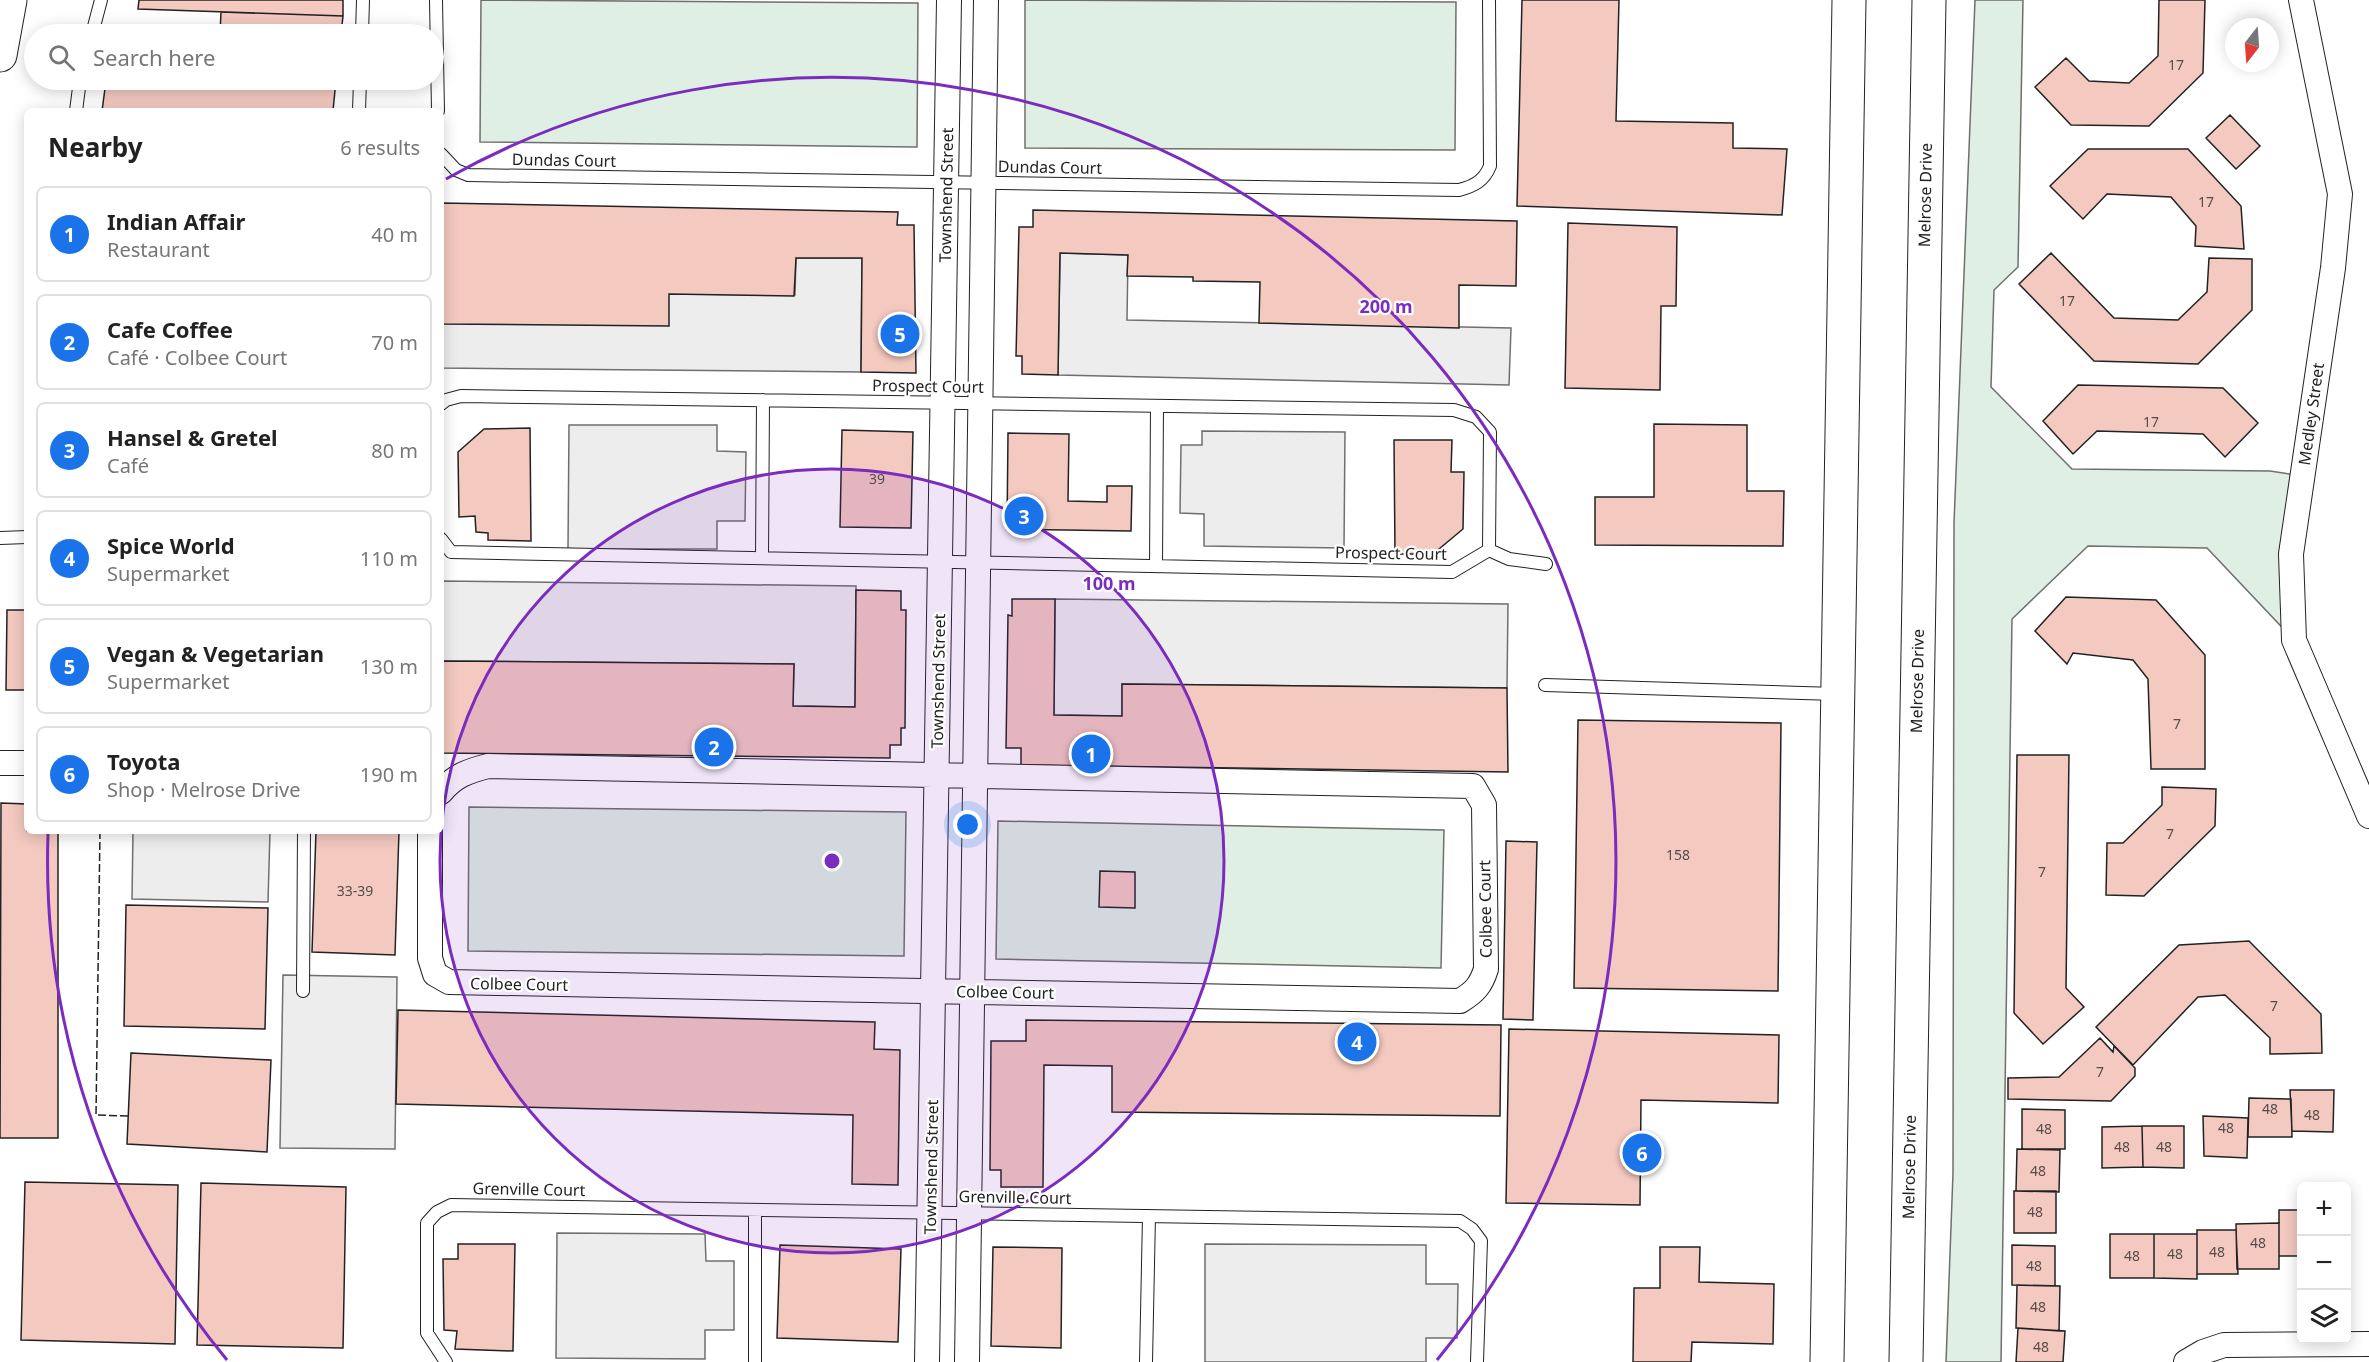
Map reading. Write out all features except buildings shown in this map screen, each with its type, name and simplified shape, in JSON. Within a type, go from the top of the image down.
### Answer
[{"type":"main road","points":[[0,55],[10,0]]},
{"type":"main road","points":[[1827,1362],[1849,0]]},
{"type":"main road","name":"Melrose Drive","points":[[1906,1362],[1929,0]]},
{"type":"main road","points":[[1828,1317],[1838,1344],[1841,1362]]},
{"type":"street","name":"Townshend Street","points":[[927,1362],[949,0]]},
{"type":"street","points":[[967,1362],[986,0]]},
{"type":"street","name":"Medley Street","points":[[2301,0],[2340,194],[2333,268],[2291,554],[2294,640],[2369,816]]},
{"type":"street","points":[[0,763],[24,763]]},
{"type":"street","name":"Colbee Court","points":[[430,834],[430,958],[435,974],[449,982],[1460,1001],[1474,993],[1486,969],[1484,805],[1473,786],[488,766],[465,772],[449,782],[444,788]]},
{"type":"street","points":[[444,767],[465,772]]},
{"type":"street","points":[[2187,1362],[2203,1352],[2224,1345],[2369,1344]]},
{"type":"lane","points":[[95,24],[102,0]]},
{"type":"lane","points":[[362,24],[363,0]]},
{"type":"lane","points":[[436,0],[436,24]]},
{"type":"lane","name":"Dundas Court","points":[[444,157],[456,170],[468,175],[1459,190],[1470,187],[1485,178],[1490,166],[1489,0]]},
{"type":"lane","points":[[76,108],[79,90]]},
{"type":"lane","points":[[359,108],[360,90]]},
{"type":"lane","points":[[438,90],[438,108]]},
{"type":"lane","name":"Prospect Court","points":[[444,402],[461,396],[1454,410],[1476,417],[1490,432],[1489,550],[1452,572],[452,552],[444,543]]},
{"type":"lane","points":[[762,558],[763,400]]},
{"type":"lane","points":[[1156,566],[1157,406]]},
{"type":"lane","points":[[0,538],[24,537]]},
{"type":"lane","points":[[1489,550],[1509,559],[1546,564]]},
{"type":"lane","points":[[1545,685],[1837,694]]},
{"type":"lane","points":[[303,991],[304,834]]},
{"type":"lane","name":"Grenville Court","points":[[446,1362],[427,1333],[427,1223],[437,1212],[451,1205],[1460,1221],[1472,1229],[1481,1241],[1477,1362]]},
{"type":"lane","points":[[755,1210],[755,1362]]},
{"type":"lane","points":[[1146,1362],[1149,1216]]},
{"type":"green space","points":[[481,0],[918,3],[917,147],[480,142]]},
{"type":"green space","points":[[1025,0],[1456,2],[1455,150],[1025,148]]},
{"type":"green space","points":[[1975,0],[2023,0],[2018,267],[1994,290],[1991,387],[2072,469],[2270,471],[2302,476],[2294,640],[2207,548],[2088,546],[2012,619],[2001,1362],[1946,1362],[1953,1173],[1954,523]]},
{"type":"green space","points":[[469,807],[906,812],[904,956],[468,951]]},
{"type":"green space","points":[[998,821],[1444,830],[1441,968],[996,959]]},
{"type":"shaded area","points":[[1060,253],[1128,255],[1127,320],[1511,328],[1509,385],[1058,375]]},
{"type":"shaded area","points":[[796,258],[862,258],[861,372],[444,368],[444,324],[669,294],[795,295]]},
{"type":"shaded area","points":[[569,425],[717,425],[717,451],[746,452],[745,521],[717,521],[717,549],[568,549]]},
{"type":"shaded area","points":[[1202,431],[1345,432],[1344,548],[1204,546],[1204,514],[1180,513],[1181,445],[1202,445]]},
{"type":"shaded area","points":[[444,581],[856,586],[855,707],[793,706],[794,664],[444,661]]},
{"type":"shaded area","points":[[1055,599],[1508,604],[1507,688],[1122,684],[1122,716],[1054,715]]},
{"type":"shaded area","points":[[133,834],[270,834],[268,902],[132,899]]},
{"type":"shaded area","points":[[283,975],[397,977],[395,1149],[280,1148]]},
{"type":"shaded area","points":[[557,1233],[705,1234],[706,1261],[734,1261],[734,1330],[705,1330],[705,1359],[556,1358]]},
{"type":"shaded area","points":[[1205,1244],[1426,1245],[1426,1284],[1458,1284],[1457,1338],[1426,1338],[1426,1362],[1205,1362]]},
{"type":"fence","points":[[100,834],[96,1115],[128,1116]]},
{"type":"place","name":"Vegan & Vegetarian","points":[[900,334]]},
{"type":"place","name":"Hansel & Gretel","points":[[1024,516]]},
{"type":"place","name":"Cafe Coffee","points":[[714,747]]},
{"type":"place","name":"Indian Affair","points":[[1091,754]]},
{"type":"place","name":"Spice World","points":[[1357,1042]]},
{"type":"place","name":"Toyota","points":[[1642,1153]]}]
